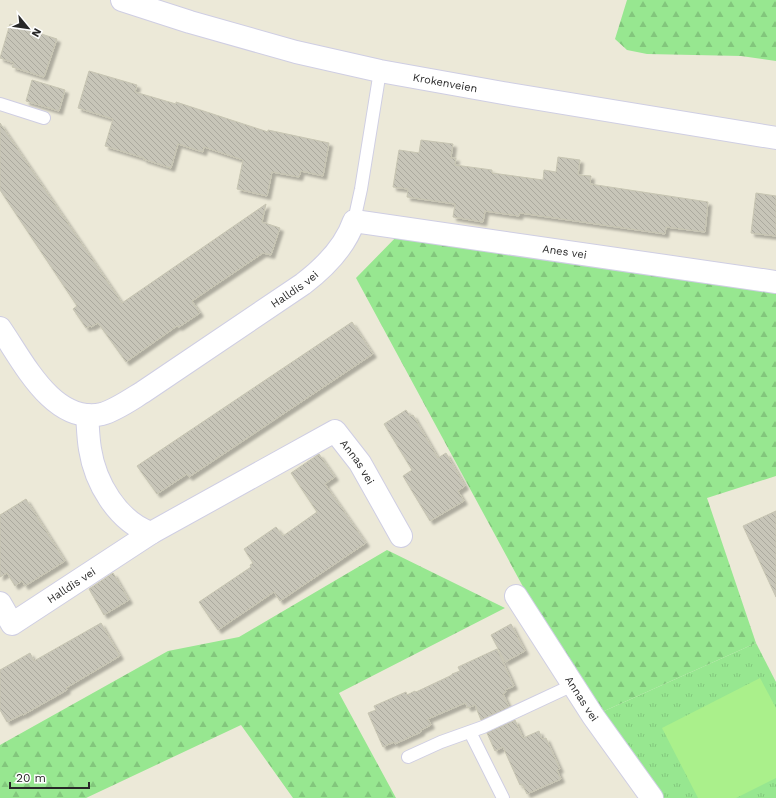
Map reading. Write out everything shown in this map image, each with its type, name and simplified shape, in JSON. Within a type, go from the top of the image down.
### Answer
[{"type":"street","name":"Krokenveien","points":[[122,0],[190,22],[296,52],[380,71],[776,138]]},
{"type":"street","name":"Anes vei","points":[[354,221],[776,282]]},
{"type":"street","name":"Halldis vei","points":[[0,328],[35,380],[47,394],[61,406],[71,411],[87,414],[104,413],[124,404],[298,288],[317,273],[330,259],[347,235],[354,221]]},
{"type":"street","points":[[87,414],[92,457],[95,469],[105,491],[123,515],[136,526],[150,533]]},
{"type":"street","name":"Halldis vei","points":[[0,603],[12,624],[150,533],[335,431]]},
{"type":"street","name":"Annas vei","points":[[335,431],[360,463],[401,536]]},
{"type":"street","name":"Annas vei","points":[[516,596],[593,716],[652,798]]},
{"type":"lane","name":"Halldis vei","points":[[354,221],[361,189],[380,71]]},
{"type":"lane","points":[[0,104],[44,118]]},
{"type":"lane","points":[[408,757],[441,742],[483,727],[573,685]]},
{"type":"lane","points":[[470,732],[503,798]]},
{"type":"green space","points":[[627,0],[776,0],[776,61],[741,56],[647,54],[627,50],[615,39]]},
{"type":"green space","points":[[404,229],[776,282],[776,476],[707,498],[756,643],[593,716],[356,278]]},
{"type":"green space","points":[[387,550],[505,608],[339,693],[396,798],[293,798],[241,725],[86,798],[0,798],[0,745],[168,651],[239,637]]},
{"type":"green space","points":[[756,643],[776,682],[776,798],[652,798],[593,716]]},
{"type":"green space","points":[[760,678],[776,708],[776,778],[736,798],[698,798],[662,728]]},
{"type":"building","points":[[10,24],[57,39],[44,77],[12,67],[14,63],[0,58]]},
{"type":"building","points":[[89,71],[137,85],[135,92],[176,104],[176,102],[268,132],[268,130],[329,143],[323,176],[301,171],[299,177],[272,172],[267,196],[237,189],[243,160],[204,147],[203,152],[178,144],[171,168],[105,146],[113,119],[78,108]]},
{"type":"building","points":[[32,80],[65,90],[59,111],[26,101]]},
{"type":"building","points":[[0,123],[122,303],[266,204],[262,222],[280,228],[271,255],[263,253],[192,301],[200,313],[179,327],[177,326],[126,362],[98,323],[86,328],[73,309],[77,306],[0,190]]},
{"type":"building","points":[[421,140],[453,144],[451,158],[456,158],[455,165],[492,170],[492,173],[543,180],[544,170],[556,172],[558,157],[580,160],[578,175],[591,176],[590,184],[708,202],[705,232],[666,227],[665,234],[520,213],[519,216],[485,211],[483,222],[453,217],[455,204],[407,197],[408,189],[393,187],[399,150],[419,153]]},
{"type":"building","points":[[756,193],[776,196],[776,236],[751,233]]},
{"type":"building","points":[[352,322],[373,354],[189,477],[187,474],[157,494],[137,466]]},
{"type":"building","points":[[406,410],[410,416],[413,415],[438,458],[446,453],[465,486],[458,491],[464,501],[430,521],[403,476],[412,470],[384,424]]},
{"type":"building","points":[[319,454],[335,477],[325,484],[366,543],[280,601],[274,592],[218,630],[199,602],[251,567],[250,565],[253,563],[244,549],[276,527],[283,536],[317,512],[291,473]]},
{"type":"building","points":[[26,499],[65,561],[25,586],[22,581],[15,586],[7,573],[0,577],[0,515]]},
{"type":"building","points":[[776,511],[776,597],[743,526]]},
{"type":"building","points":[[113,573],[129,600],[104,615],[89,589]]},
{"type":"building","points":[[101,623],[120,656],[66,688],[67,690],[23,715],[7,722],[0,710],[0,670],[30,653],[34,661]]},
{"type":"building","points":[[511,624],[525,651],[505,662],[491,635]]},
{"type":"building","points":[[497,649],[514,686],[505,690],[506,692],[503,694],[509,707],[481,720],[475,705],[468,708],[465,703],[428,719],[431,725],[421,730],[421,732],[395,744],[394,742],[383,747],[368,713],[376,710],[374,706],[406,692],[407,695],[415,691],[416,692],[460,671],[458,667]]},
{"type":"building","points":[[515,720],[523,738],[539,731],[542,739],[546,738],[560,769],[557,770],[561,779],[527,794],[522,784],[520,785],[503,747],[495,751],[487,733]]}]
